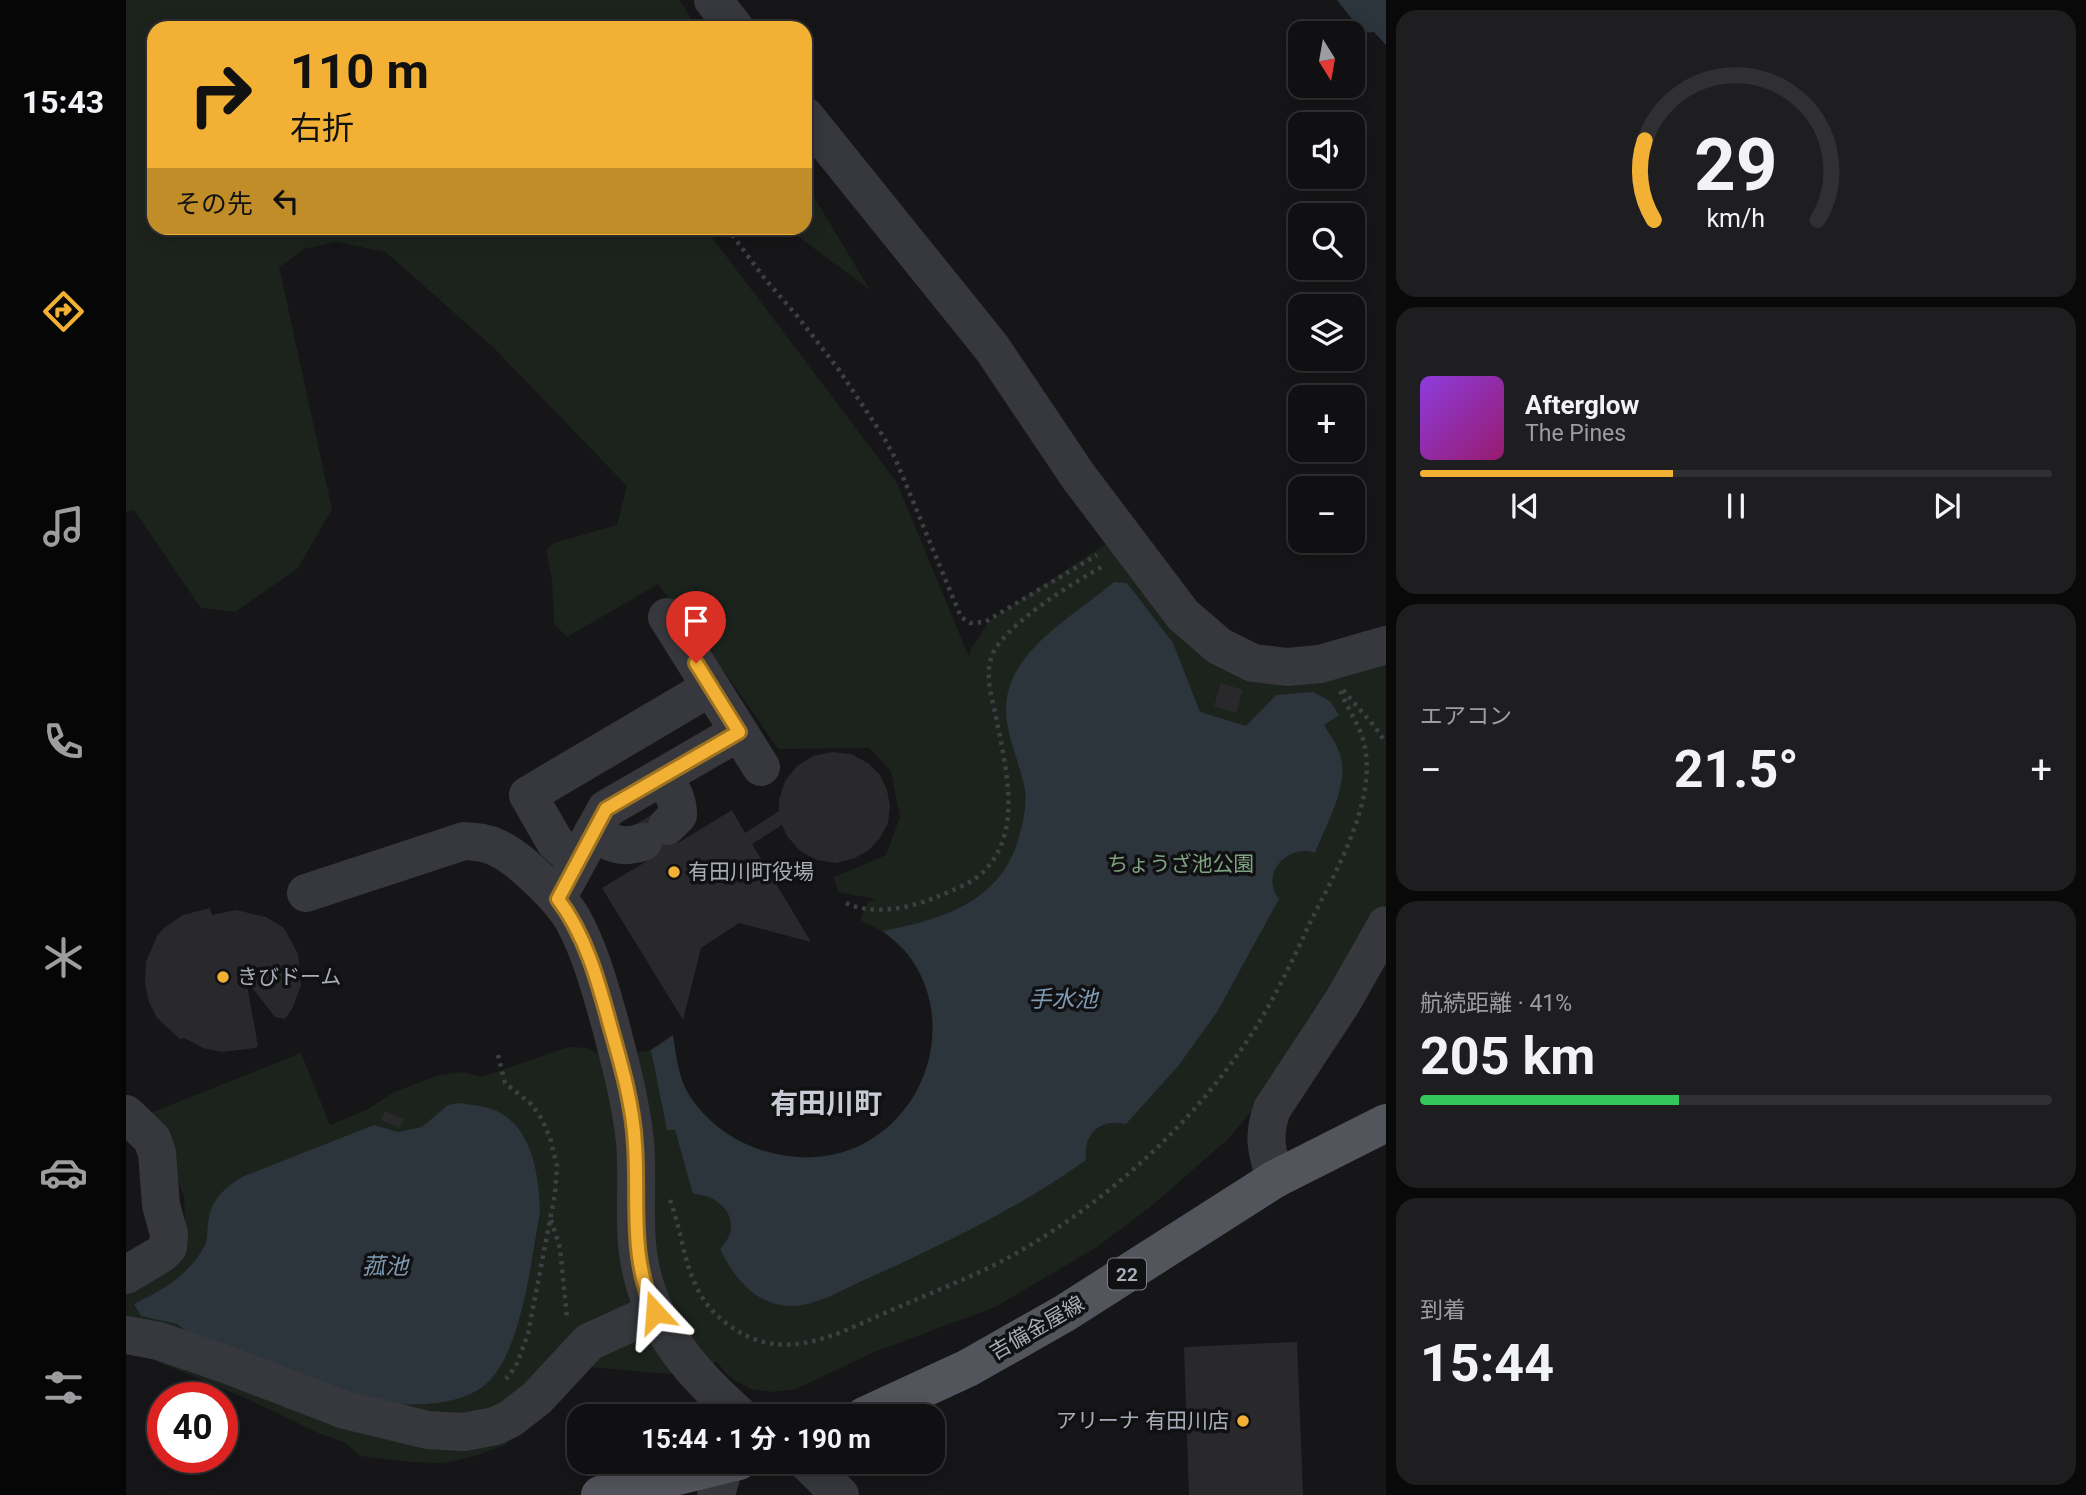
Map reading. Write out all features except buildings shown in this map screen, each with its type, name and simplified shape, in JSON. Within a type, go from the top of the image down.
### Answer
[{"type":"main road","name":"吉備金屋線","points":[[890,1404],[968,1368],[1065,1314],[1275,1180],[1386,1124]]},
{"type":"main road","points":[[600,1495],[726,1474]]},
{"type":"street","points":[[713,0],[730,21]]},
{"type":"street","points":[[812,125],[992,348],[1078,476],[1184,615],[1219,646],[1253,663],[1331,668],[1386,645]]},
{"type":"street","points":[[667,617],[761,767]]},
{"type":"street","points":[[661,777],[678,802],[678,815],[655,834],[629,847],[585,847],[555,842],[528,795],[711,687]]},
{"type":"street","points":[[558,899],[606,809],[739,732]]},
{"type":"street","points":[[306,893],[464,841],[482,842],[503,851],[558,899],[573,920],[589,957],[624,1076],[635,1144],[636,1235],[641,1273],[655,1312],[696,1374],[727,1404]]},
{"type":"street","points":[[1275,1180],[1265,1143],[1272,1109],[1343,1001],[1386,925]]},
{"type":"street","points":[[126,1114],[152,1139],[157,1153],[161,1205],[169,1234],[168,1247],[126,1275]]},
{"type":"street","points":[[126,1335],[159,1341],[345,1410],[428,1430],[464,1432],[495,1426],[510,1419],[537,1398],[589,1342],[655,1312]]},
{"type":"street","points":[[126,1365],[185,1350]]},
{"type":"street","points":[[819,1474],[840,1495]]},
{"type":"path","points":[[732,235],[839,370],[883,436],[895,458],[961,617],[970,623],[985,622],[1129,544]]},
{"type":"path","points":[[846,903],[878,911],[934,898],[959,888],[981,874],[996,857],[1006,831],[1008,783],[988,676],[991,657],[1002,640],[1033,612],[1098,569],[1129,544]]},
{"type":"path","points":[[1331,668],[1343,691],[1386,743]]},
{"type":"path","points":[[667,1194],[679,1227],[681,1247],[691,1280],[701,1296],[725,1323],[761,1342],[782,1346],[802,1345],[838,1332],[1012,1256],[1044,1237],[1115,1184],[1146,1158],[1199,1105],[1251,1035],[1284,976],[1359,816],[1367,779],[1367,759],[1363,740],[1331,668]]},
{"type":"path","points":[[498,1055],[505,1083],[537,1110],[551,1142],[557,1167],[555,1194],[528,1334],[516,1366],[503,1382]]},
{"type":"path","points":[[550,1217],[560,1248],[573,1357]]},
{"type":"green space","name":"ちょうざ池公園","points":[[126,0],[679,0],[693,21],[147,21],[147,235],[710,235],[897,483],[969,657],[971,649],[990,620],[1107,543],[1188,640],[1386,660],[1386,903],[1265,1095],[1229,1138],[1149,1208],[1097,1247],[995,1307],[872,1353],[796,1389],[773,1392],[751,1389],[729,1377],[717,1362],[668,1374],[579,1366],[546,1409],[505,1445],[472,1457],[442,1463],[360,1456],[344,1442],[318,1433],[238,1395],[238,1382],[207,1382],[132,1351],[126,1343],[126,1294],[185,1220],[184,1196],[150,1113],[301,1053],[330,1125],[368,1109],[394,1092],[436,1076],[462,1072],[482,1077],[568,1047],[588,1048],[604,1058],[651,1050],[673,1035],[678,1064],[688,1092],[716,1125],[734,1138],[754,1148],[797,1157],[841,1153],[864,1144],[902,1113],[927,1070],[933,1046],[934,1021],[929,997],[918,971],[895,942],[860,920],[868,902],[876,899],[838,892],[834,877],[886,855],[900,817],[891,771],[869,748],[778,749],[658,584],[567,637],[554,624],[552,580],[546,550],[554,543],[617,525],[627,486],[495,349],[386,252],[336,242],[304,249],[279,267],[332,509],[298,568],[235,612],[201,608],[134,510],[126,512]]},
{"type":"green space","points":[[812,194],[870,290],[796,235],[812,235]]},
{"type":"water","points":[[1337,0],[1386,0],[1386,45],[1374,32],[1365,33],[1365,21],[1354,21]]},
{"type":"water","name":"手水池","points":[[1114,582],[1126,583],[1131,588],[1173,643],[1200,712],[1246,726],[1276,695],[1313,692],[1330,701],[1339,715],[1324,725],[1340,754],[1342,778],[1335,804],[1315,853],[1295,853],[1279,863],[1272,880],[1279,899],[1217,1012],[1179,1065],[1126,1124],[1108,1123],[1095,1130],[1087,1143],[1086,1160],[1035,1194],[982,1224],[827,1297],[804,1305],[769,1302],[751,1292],[737,1277],[720,1249],[731,1230],[727,1212],[714,1200],[693,1194],[675,1130],[667,1130],[651,1050],[673,1035],[684,1085],[703,1113],[723,1131],[746,1144],[771,1153],[797,1157],[823,1156],[849,1150],[873,1138],[894,1122],[910,1102],[922,1079],[930,1055],[933,1030],[930,1004],[923,980],[907,953],[883,931],[948,913],[984,892],[999,877],[1019,837],[1025,808],[1025,790],[1006,717],[1008,692],[1014,675],[1037,644]]},
{"type":"water","name":"菰池","points":[[459,1103],[497,1111],[519,1129],[532,1155],[540,1212],[517,1328],[498,1369],[486,1384],[475,1392],[461,1398],[431,1404],[371,1402],[192,1335],[177,1324],[141,1316],[134,1304],[155,1293],[192,1265],[206,1243],[211,1209],[223,1191],[242,1177],[374,1125],[398,1132],[422,1127],[448,1105]]},
{"type":"place","name":"有田川町役場","points":[[674,872]]},
{"type":"place","name":"きびドーム","points":[[223,977]]},
{"type":"place","name":"アリーナ 有田川店","points":[[1243,1421]]},
{"type":"district","name":"有田川町","points":[[826,1103]]},
{"type":"route","points":[[655,1312],[641,1273],[636,1235],[635,1144],[624,1076],[589,957],[573,920],[558,899],[606,809],[739,732],[696,663]]}]
